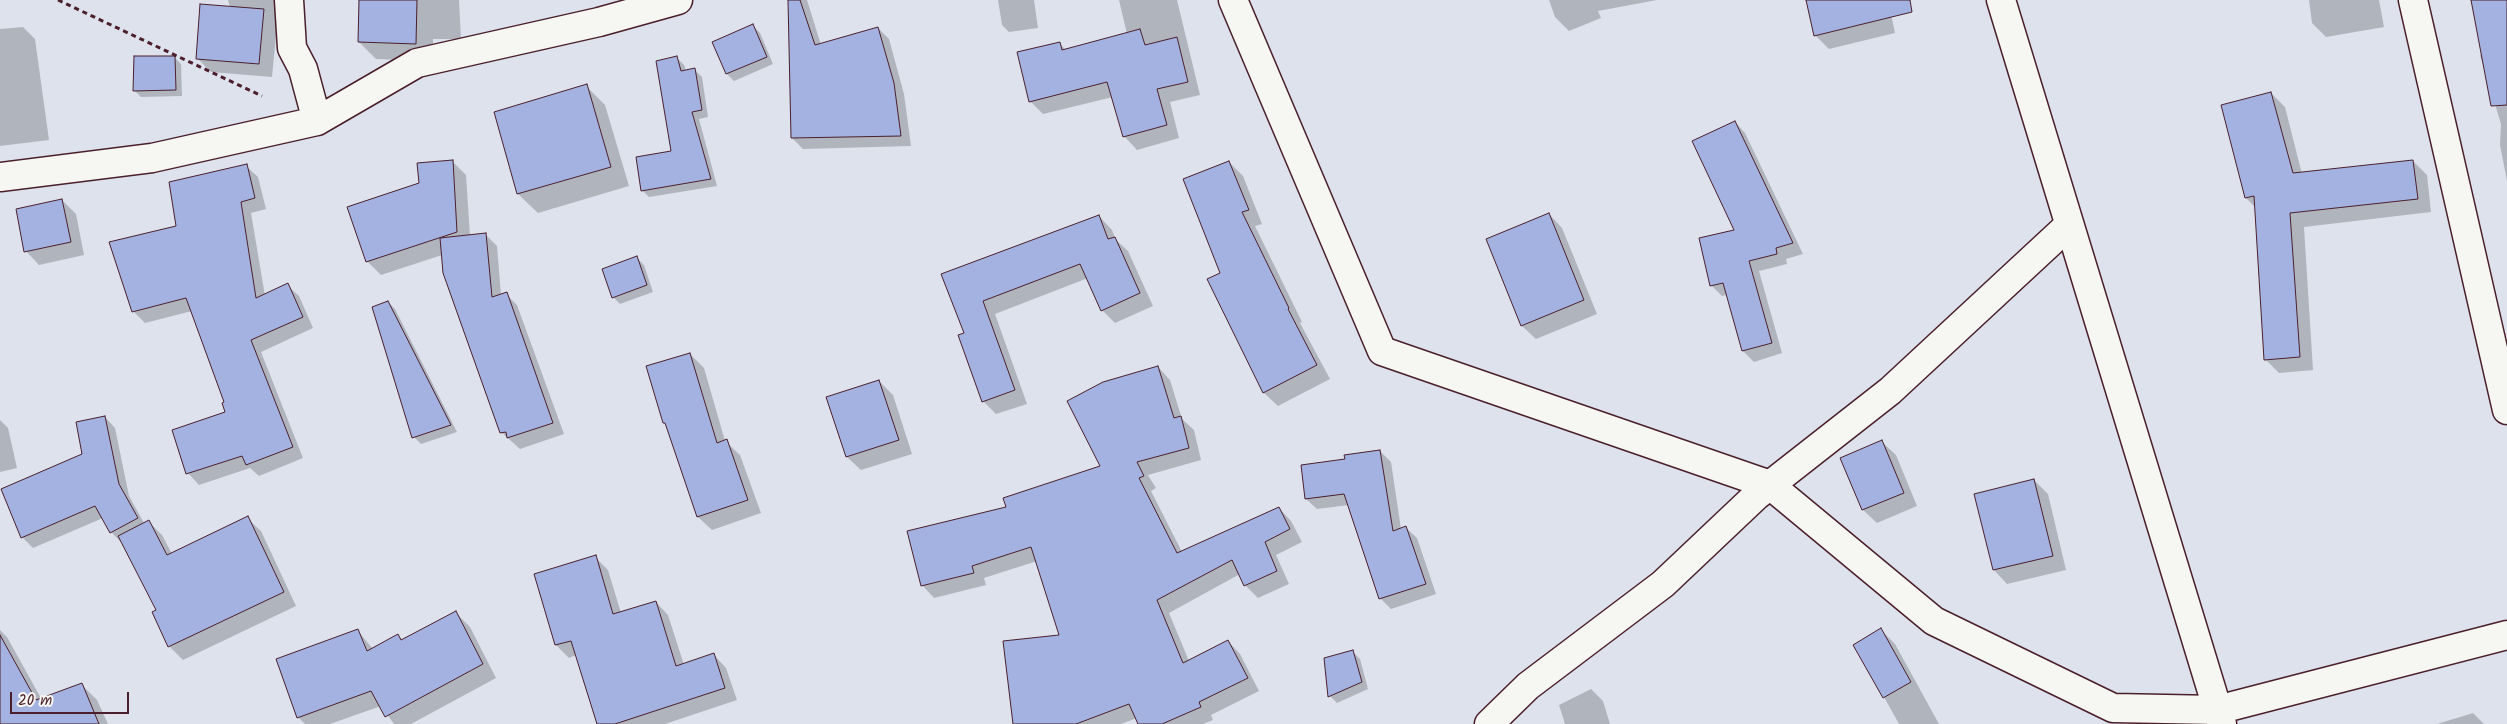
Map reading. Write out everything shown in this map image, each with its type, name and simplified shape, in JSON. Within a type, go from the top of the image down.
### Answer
[{"type":"street","points":[[289,0],[292,48],[302,69],[317,122]]},
{"type":"street","points":[[0,177],[152,158],[317,122],[417,63],[599,22],[678,0]]},
{"type":"street","points":[[1233,0],[1382,351],[1770,485],[1934,620],[2113,708],[2220,717],[2507,635]]},
{"type":"street","points":[[2001,0],[2220,717]]},
{"type":"street","points":[[2413,0],[2507,410]]},
{"type":"street","points":[[1489,724],[1528,686],[1663,584],[1770,485],[1890,391],[2068,224]]},
{"type":"path","points":[[58,0],[263,97]]},
{"type":"building","points":[[359,0],[417,0],[416,44],[358,42]]},
{"type":"building","points":[[788,0],[800,0],[815,45],[878,27],[894,83],[901,136],[791,138]]},
{"type":"building","points":[[1806,0],[1910,0],[1912,12],[1814,36]]},
{"type":"building","points":[[2471,0],[2507,0],[2507,105],[2491,106]]},
{"type":"building","points":[[200,4],[264,9],[259,64],[196,59]]},
{"type":"building","points":[[753,24],[767,57],[726,74],[712,42]]},
{"type":"building","points":[[1140,29],[1145,45],[1177,37],[1188,82],[1157,89],[1167,125],[1123,137],[1107,82],[1029,102],[1017,52],[1060,42],[1062,50]]},
{"type":"building","points":[[134,56],[175,56],[176,90],[133,91]]},
{"type":"building","points":[[677,56],[681,71],[695,68],[702,110],[692,112],[711,179],[641,191],[636,157],[671,151],[656,61]]},
{"type":"building","points":[[587,84],[611,167],[517,194],[494,112]]},
{"type":"building","points":[[2271,92],[2293,173],[2413,160],[2418,199],[2290,213],[2300,357],[2264,360],[2254,196],[2245,198],[2221,105]]},
{"type":"building","points":[[1735,121],[1793,243],[1776,248],[1777,254],[1749,261],[1772,343],[1742,351],[1723,283],[1710,286],[1699,238],[1734,230],[1692,141]]},
{"type":"building","points":[[453,160],[457,232],[366,262],[347,207],[419,183],[417,163]]},
{"type":"building","points":[[1229,161],[1249,210],[1242,212],[1317,365],[1263,393],[1207,279],[1220,273],[1183,179]]},
{"type":"building","points":[[247,164],[255,198],[241,202],[256,298],[288,283],[303,317],[251,340],[293,447],[246,465],[242,456],[186,474],[172,430],[225,412],[222,403],[224,402],[186,298],[132,312],[109,242],[176,226],[169,182]]},
{"type":"building","points":[[62,199],[71,242],[24,252],[16,209]]},
{"type":"building","points":[[1549,213],[1584,300],[1521,326],[1486,239]]},
{"type":"building","points":[[1099,215],[1108,239],[1115,237],[1140,293],[1101,311],[1080,264],[983,301],[1015,390],[982,402],[958,335],[964,333],[941,274]]},
{"type":"building","points":[[486,233],[492,297],[507,292],[553,423],[507,438],[506,432],[500,433],[443,273],[440,238]]},
{"type":"building","points":[[637,256],[647,285],[612,298],[602,269]]},
{"type":"building","points":[[388,301],[451,425],[412,438],[372,307]]},
{"type":"building","points":[[690,353],[717,443],[727,439],[748,500],[697,517],[665,423],[663,423],[646,366]]},
{"type":"building","points":[[1158,366],[1174,418],[1181,416],[1189,448],[1137,462],[1144,476],[1139,478],[1177,553],[1279,507],[1290,529],[1265,542],[1277,571],[1244,586],[1232,560],[1157,600],[1183,663],[1228,640],[1248,678],[1199,702],[1201,707],[1162,724],[1138,724],[1129,704],[1076,724],[1013,724],[1003,641],[1059,635],[1031,547],[972,566],[974,573],[921,586],[907,531],[1006,507],[1003,498],[1100,466],[1067,401],[1103,382]]},
{"type":"building","points":[[879,380],[899,440],[846,457],[826,397]]},
{"type":"building","points":[[105,416],[119,484],[138,518],[110,533],[95,506],[21,538],[1,489],[82,454],[76,422]]},
{"type":"building","points":[[1882,440],[1904,493],[1862,510],[1840,458]]},
{"type":"building","points":[[1380,450],[1393,531],[1406,526],[1426,584],[1379,599],[1344,494],[1305,499],[1301,465],[1345,459],[1344,455]]},
{"type":"building","points":[[2034,479],[2053,556],[1993,570],[1974,494]]},
{"type":"building","points":[[248,516],[284,592],[168,647],[152,612],[156,610],[118,536],[149,520],[167,555]]},
{"type":"building","points":[[596,555],[613,614],[656,601],[676,666],[714,653],[725,688],[615,724],[597,724],[571,641],[555,645],[534,574]]},
{"type":"building","points":[[456,611],[483,664],[385,717],[371,691],[297,718],[276,659],[358,629],[367,651],[398,634],[401,640]]},
{"type":"building","points":[[1881,628],[1911,682],[1883,698],[1853,645]]},
{"type":"building","points":[[0,635],[36,700],[82,683],[99,724],[0,724]]},
{"type":"building","points":[[1353,650],[1362,682],[1328,697],[1324,658]]}]
